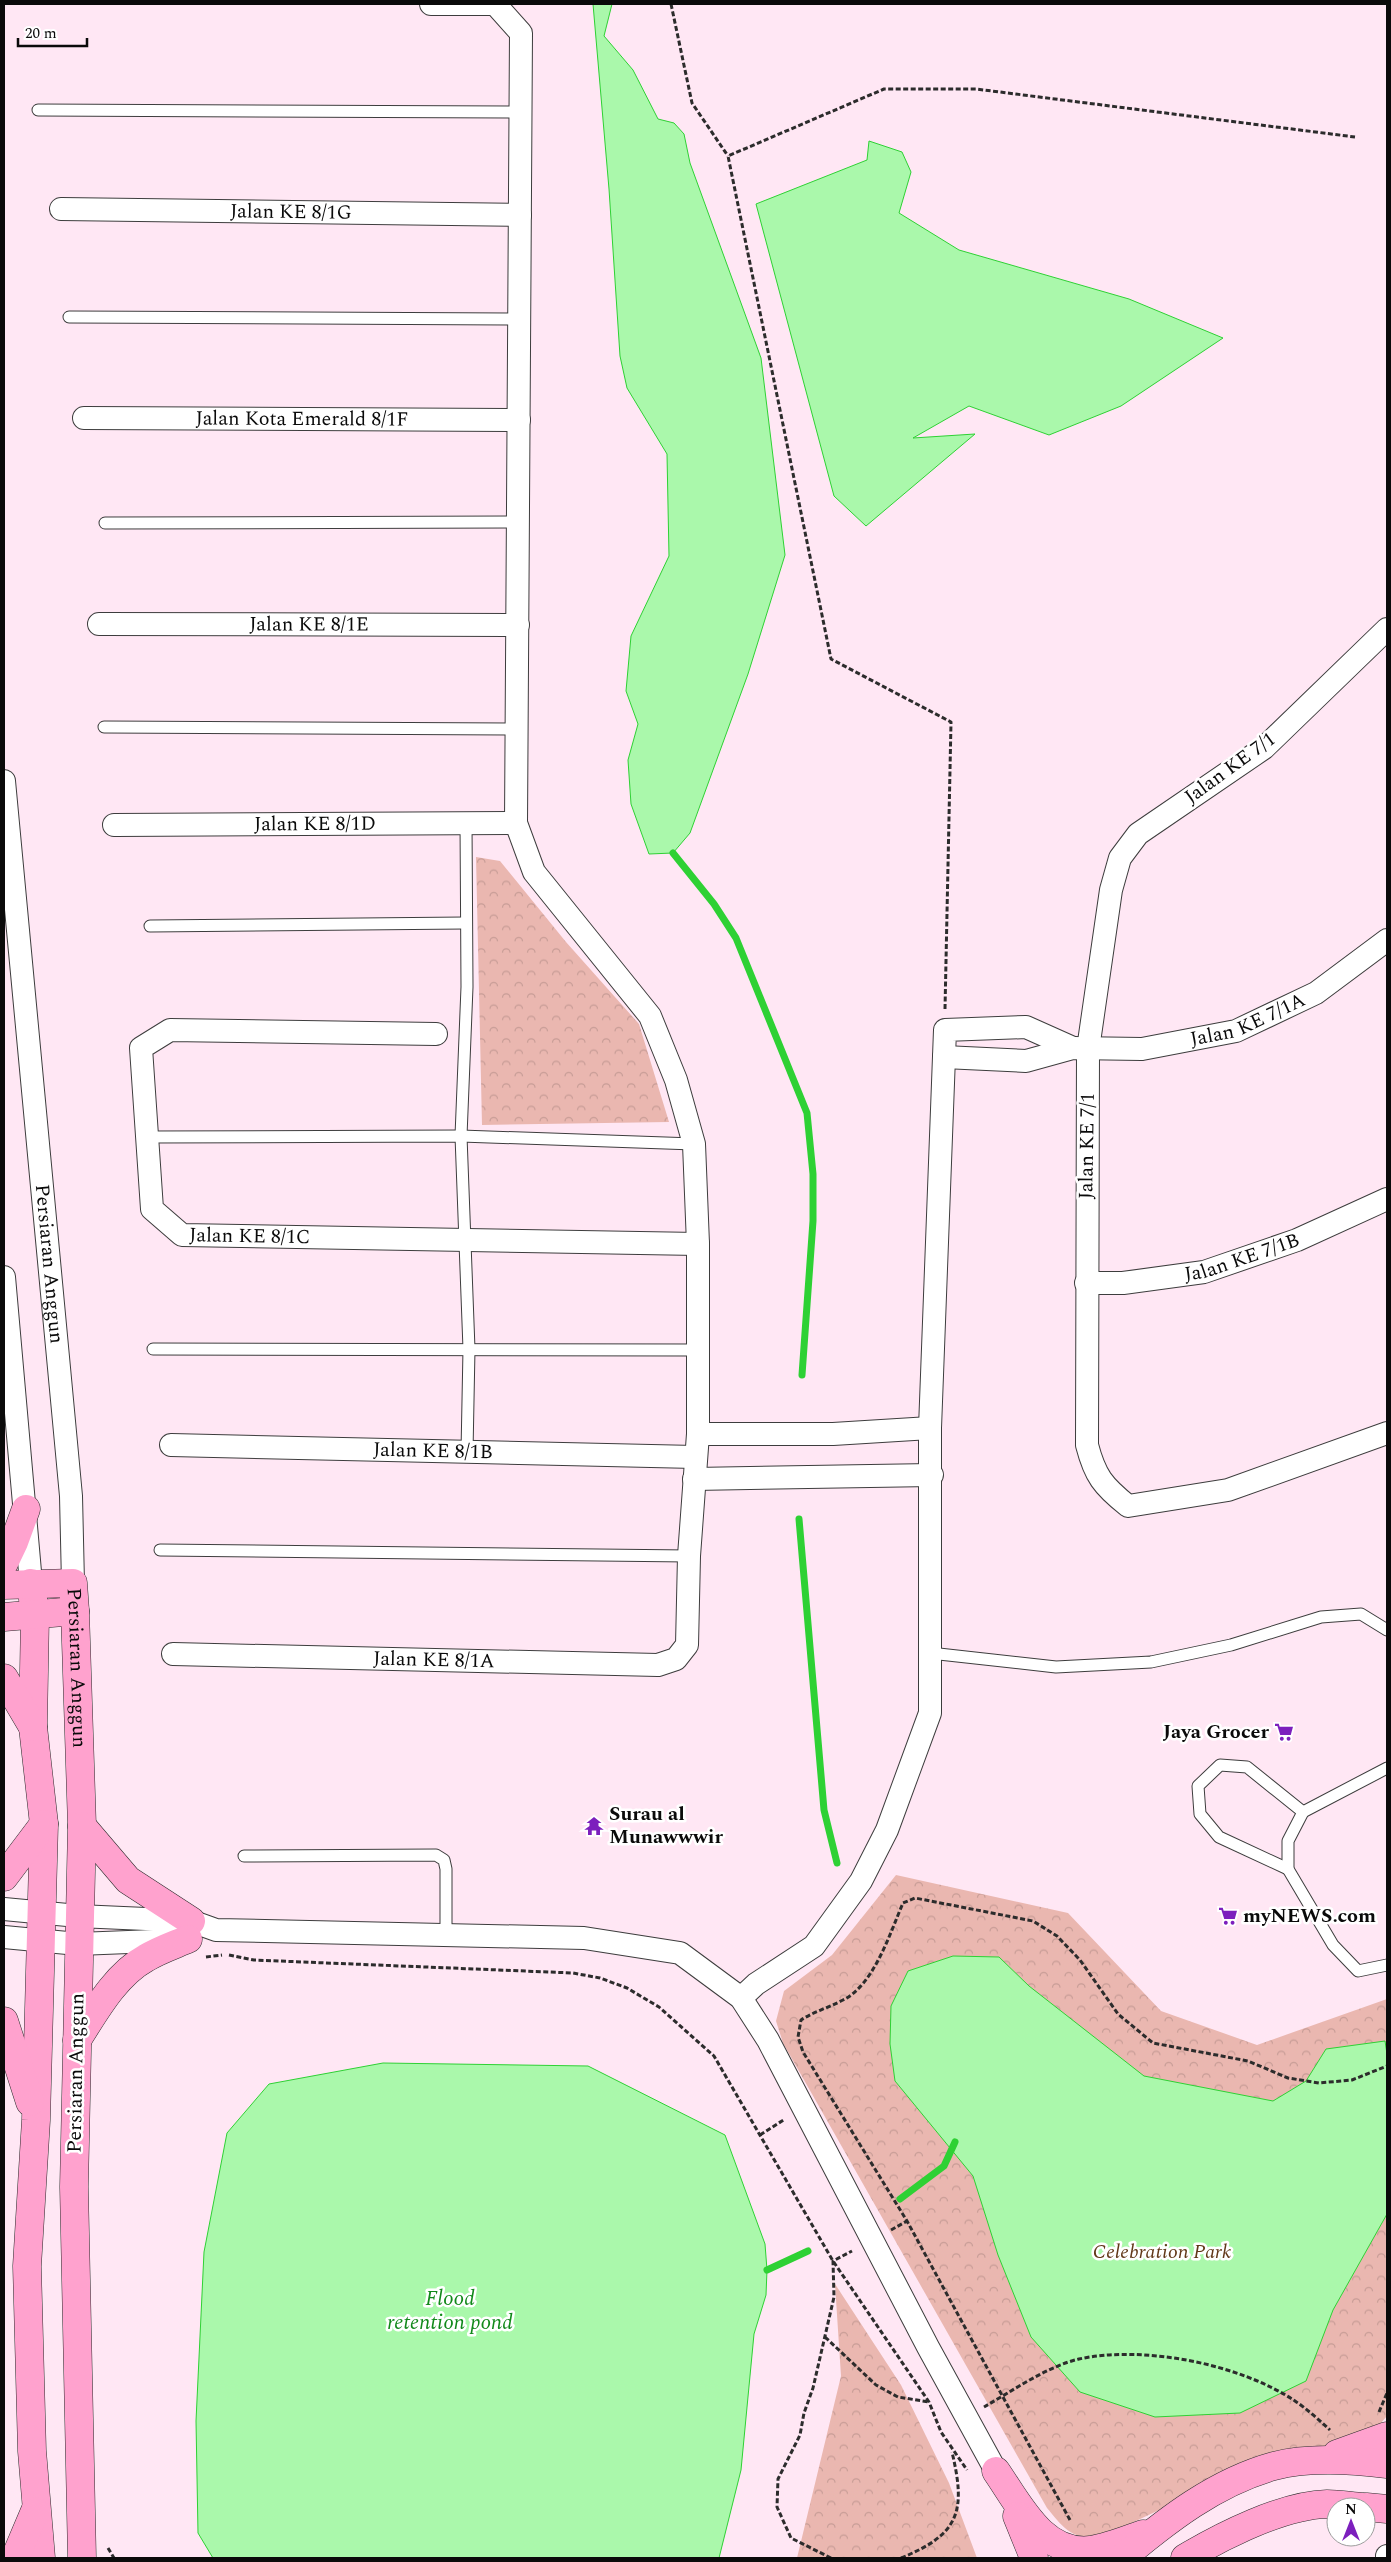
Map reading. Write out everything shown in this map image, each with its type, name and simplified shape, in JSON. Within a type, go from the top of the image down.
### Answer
[{"type":"main road","points":[[4,1563],[26,1509]]},
{"type":"main road","name":"Persiaran Anggun","points":[[31,1583],[35,1615],[33,1727],[44,1824],[36,2120],[27,2266],[32,2452],[41,2558]]},
{"type":"main road","points":[[4,1584],[73,1583]]},
{"type":"main road","name":"Persiaran Anggun","points":[[73,1583],[82,1826],[78,1916],[74,2187],[82,2558]]},
{"type":"main road","points":[[4,1617],[75,1611]]},
{"type":"main road","points":[[4,1678],[33,1727]]},
{"type":"main road","points":[[4,1877],[44,1824]]},
{"type":"main road","points":[[77,2040],[98,2007],[131,1969],[146,1958],[193,1939],[128,1880],[82,1826]]},
{"type":"main road","points":[[4,2021],[36,2120]]},
{"type":"main road","points":[[1122,2558],[1154,2530],[1225,2485],[1275,2466],[1354,2450],[1382,2425]]},
{"type":"main road","points":[[1307,2461],[1362,2461],[1387,2464]]},
{"type":"main road","points":[[984,2473],[1036,2529],[1053,2542],[1074,2550],[1102,2548],[1154,2530]]},
{"type":"main road","points":[[984,2473],[1034,2558]]},
{"type":"main road","points":[[1185,2558],[1222,2536],[1293,2510],[1326,2504]]},
{"type":"main road","points":[[15,2558],[37,2507]]},
{"type":"main road","points":[[82,2530],[103,2552]]},
{"type":"street","points":[[431,4],[495,4],[520,33],[518,729],[516,823],[534,872],[650,1016],[676,1080],[694,1144],[698,1244],[698,1434],[690,1556]]},
{"type":"street","name":"Jalan KE 8/1G","points":[[61,209],[520,215]]},
{"type":"street","name":"Jalan Kota Emerald 8/1F","points":[[84,418],[519,420]]},
{"type":"street","name":"Jalan KE 8/1E","points":[[99,624],[518,625]]},
{"type":"street","name":"Jalan KE 7/1","points":[[1387,629],[1264,748],[1138,834],[1120,858],[1111,890],[1081,1048],[1087,1445],[1093,1470],[1105,1488],[1128,1506],[1228,1490],[1387,1433]]},
{"type":"street","name":"Persiaran Anggun","points":[[4,781],[71,1496],[73,1583]]},
{"type":"street","name":"Jalan KE 8/1D","points":[[114,825],[516,823]]},
{"type":"street","name":"Jalan KE 7/1A","points":[[1081,1048],[1142,1048],[1236,1030],[1316,993],[1387,940]]},
{"type":"street","points":[[741,1998],[756,1984],[814,1946],[861,1881],[887,1830],[930,1713],[932,1475],[930,1428],[945,1030],[1026,1028],[1081,1048]]},
{"type":"street","name":"Jalan KE 8/1C","points":[[436,1034],[170,1030],[141,1048],[152,1208],[182,1235],[698,1244]]},
{"type":"street","points":[[944,1057],[1026,1061],[1081,1048]]},
{"type":"street","name":"Jalan KE 7/1B","points":[[1086,1283],[1123,1283],[1204,1272],[1297,1240],[1387,1199]]},
{"type":"street","name":"Persiaran Anggun","points":[[4,1277],[26,1509],[31,1583]]},
{"type":"street","points":[[698,1434],[833,1434],[930,1428]]},
{"type":"street","name":"Jalan KE 8/1B","points":[[171,1445],[695,1457]]},
{"type":"street","points":[[694,1479],[932,1475]]},
{"type":"street","name":"Jalan KE 8/1A","points":[[173,1654],[658,1665],[676,1659],[687,1645],[690,1556]]},
{"type":"street","points":[[4,1909],[78,1916],[193,1939]]},
{"type":"street","points":[[4,1937],[78,1944],[193,1939],[216,1930],[446,1934],[584,1938],[680,1953],[741,1998],[768,2040],[928,2347],[967,2416],[984,2473]]},
{"type":"lane","points":[[38,110],[520,112]]},
{"type":"lane","points":[[68,317],[519,319]]},
{"type":"lane","points":[[105,523],[519,522]]},
{"type":"lane","points":[[104,727],[518,729]]},
{"type":"lane","points":[[466,822],[465,923],[467,987],[460,1136],[469,1349],[467,1452]]},
{"type":"lane","points":[[150,926],[465,923]]},
{"type":"lane","points":[[148,1137],[460,1136],[694,1144]]},
{"type":"lane","points":[[153,1349],[697,1350]]},
{"type":"lane","points":[[160,1550],[690,1556]]},
{"type":"lane","points":[[930,1653],[1056,1667],[1151,1662],[1231,1645],[1321,1617],[1361,1614],[1387,1630]]},
{"type":"lane","points":[[1288,1869],[1219,1837],[1200,1814],[1198,1786],[1220,1765],[1247,1767],[1304,1812]]},
{"type":"lane","points":[[1387,1768],[1304,1812],[1288,1841],[1288,1869],[1333,1945],[1358,1971],[1387,1965]]},
{"type":"lane","points":[[244,1856],[436,1856],[444,1860],[446,1869],[446,1934]]},
{"type":"path","points":[[671,4],[692,103],[728,156],[831,659],[951,722],[945,1030]]},
{"type":"path","points":[[728,156],[884,89],[976,89],[1355,137]]},
{"type":"path","points":[[1074,2525],[1066,2515],[907,2221],[803,2052],[798,2037],[801,2020],[815,2010],[843,2000],[855,1992],[875,1966],[903,1903],[914,1898],[1033,1921],[1057,1936],[1080,1960],[1118,2014],[1153,2043],[1248,2061],[1288,2078],[1319,2083],[1352,2080],[1387,2066]]},
{"type":"path","points":[[193,1939],[226,1954],[254,1960],[573,1973],[600,1978],[627,1988],[660,2007],[714,2056],[833,2261],[929,2402],[941,2432],[951,2450],[960,2484],[958,2510],[945,2533],[920,2551],[901,2558]]},
{"type":"path","points":[[831,2558],[791,2538],[777,2507],[778,2479],[800,2435],[804,2413],[825,2337],[834,2297],[833,2261]]},
{"type":"path","points":[[825,2337],[876,2385],[898,2397],[929,2402]]},
{"type":"path","points":[[941,2432],[1047,2372],[1079,2359],[1135,2355],[1196,2361],[1254,2379],[1295,2400],[1354,2450]]},
{"type":"path","points":[[1382,2425],[1387,2393]]},
{"type":"path","points":[[951,2450],[984,2473]]},
{"type":"path","points":[[103,2552],[114,2558]]},
{"type":"path","points":[[821,2558],[824,2554]]},
{"type":"green space","points":[[476,857],[500,861],[566,942],[639,1024],[669,1122],[482,1125]]},
{"type":"green space","name":"Celebration Park","points":[[896,1875],[1068,1913],[1161,2011],[1257,2045],[1387,1999],[1387,2416],[1374,2431],[1332,2449],[1257,2464],[1104,2536],[1085,2537],[1077,2535],[1065,2528],[1053,2516],[783,2043],[776,2021],[784,1991],[832,1955]]},
{"type":"green space","points":[[835,2284],[901,2385],[949,2483],[977,2558],[797,2558],[841,2376]]},
{"type":"water","points":[[593,4],[612,4],[604,36],[633,70],[658,119],[674,123],[684,134],[690,163],[761,358],[785,555],[748,674],[690,833],[673,853],[649,854],[631,804],[628,760],[638,724],[626,691],[631,636],[669,556],[667,454],[627,388],[620,356],[609,189]]},
{"type":"water","points":[[869,141],[902,152],[911,172],[899,213],[959,250],[1129,299],[1223,338],[1121,406],[1049,435],[969,406],[913,438],[975,434],[866,526],[834,496],[756,204],[867,160]]},
{"type":"water","points":[[953,1956],[999,1957],[1029,1986],[1144,2076],[1273,2101],[1306,2081],[1326,2049],[1385,2041],[1387,2054],[1387,2214],[1333,2310],[1306,2381],[1240,2413],[1155,2417],[1080,2392],[1031,2337],[998,2255],[973,2176],[895,2081],[890,2044],[891,2006],[908,1971]]},
{"type":"water","name":"Flood retention pond","points":[[383,2063],[588,2066],[725,2135],[765,2244],[767,2270],[766,2295],[754,2334],[741,2470],[719,2558],[213,2558],[198,2533],[196,2421],[204,2252],[227,2133],[269,2084]]},
{"type":"waterway","points":[[673,853],[714,904],[736,938],[807,1113],[813,1174],[813,1221],[802,1375]]},
{"type":"waterway","points":[[799,1519],[824,1810],[837,1863]]},
{"type":"waterway","points":[[900,2199],[944,2166],[955,2142]]},
{"type":"waterway","points":[[767,2270],[808,2251]]},
{"type":"place","name":"Jaya Grocer","points":[[1284,1732]]},
{"type":"place","name":"Surau al Munawwwir","points":[[594,1826]]},
{"type":"place","name":"myNEWS.com","points":[[1228,1916]]}]
